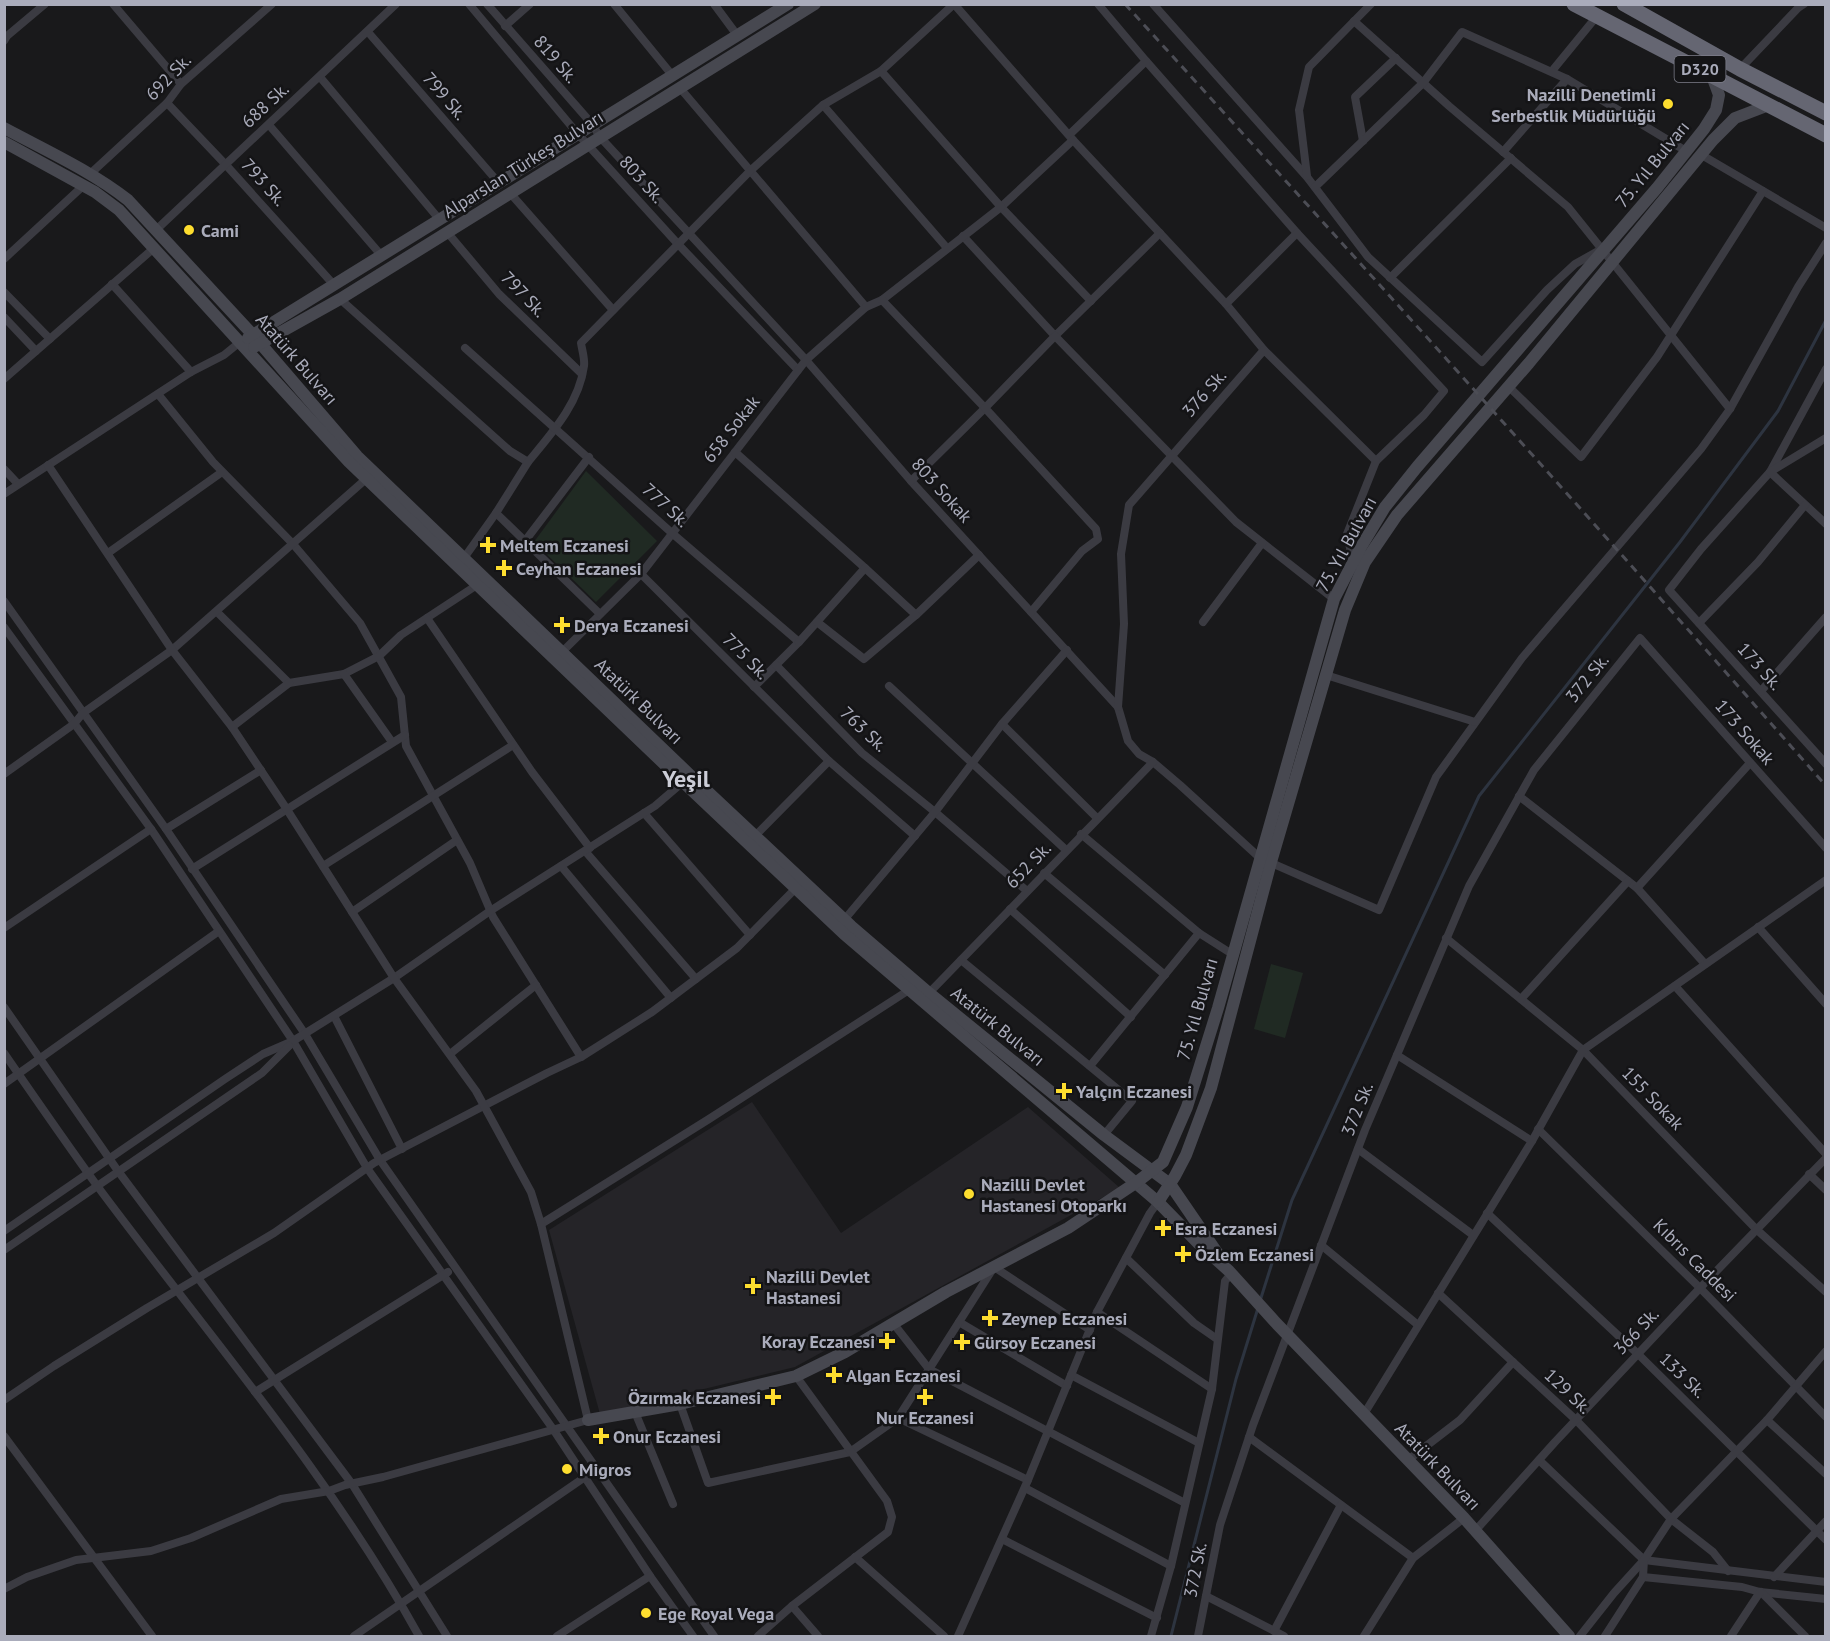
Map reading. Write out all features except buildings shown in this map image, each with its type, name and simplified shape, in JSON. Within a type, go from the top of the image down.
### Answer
[{"type":"highway","name":"D320","points":[[1574,4],[1826,135]]},
{"type":"highway","name":"D320","points":[[1624,4],[1740,69],[1826,113]]},
{"type":"main road","name":"Alparslan Türkeş Bulvarı","points":[[257,340],[334,285],[381,255],[788,4]]},
{"type":"main road","name":"Alparslan Türkeş Bulvarı","points":[[244,346],[340,299],[815,4]]},
{"type":"main road","name":"75. Yıl Bulvarı","points":[[1158,1202],[1186,1155],[1211,1088],[1265,860],[1334,599],[1385,507],[1686,151],[1716,110],[1719,95],[1712,76]]},
{"type":"main road","name":"75. Yıl Bulvarı","points":[[588,1420],[680,1404],[796,1376],[845,1352],[946,1292],[1068,1228],[1154,1170],[1166,1157],[1187,1107],[1218,1008],[1232,954],[1326,675],[1345,610],[1365,562],[1397,515],[1508,386],[1700,154],[1735,118],[1768,105]]},
{"type":"main road","name":"Atatürk Bulvarı","points":[[4,128],[90,174],[128,200],[257,340],[366,478],[464,558],[844,920],[929,993],[1104,1135],[1170,1184],[1231,1274]]},
{"type":"main road","name":"Atatürk Bulvarı","points":[[4,141],[83,186],[119,210],[244,346],[477,585],[795,889],[844,934],[1158,1202],[1231,1274],[1464,1518],[1569,1636]]},
{"type":"street","points":[[6,36],[45,4]]},
{"type":"street","points":[[113,4],[181,84]]},
{"type":"street","name":"692 Sk.","points":[[90,174],[167,103],[181,84],[272,4]]},
{"type":"street","name":"688 Sk.","points":[[156,230],[396,4]]},
{"type":"street","name":"803 Sk.","points":[[469,4],[577,133],[677,243],[798,370]]},
{"type":"street","name":"819 Sk.","points":[[487,4],[600,137]]},
{"type":"street","points":[[505,26],[530,4]]},
{"type":"street","points":[[614,4],[672,75]]},
{"type":"street","points":[[714,4],[737,35]]},
{"type":"street","points":[[464,558],[528,462],[571,405],[584,364],[581,343],[750,171],[823,105],[881,71],[954,4],[1071,137],[1226,304],[1264,350],[1376,461]]},
{"type":"street","points":[[1098,4],[1297,233],[1444,392],[1424,415],[1376,461],[1347,534],[1353,562]]},
{"type":"street","points":[[1153,4],[1307,177],[1368,257],[1482,362],[1575,264],[1604,249]]},
{"type":"street","points":[[1307,177],[1299,110],[1309,67],[1371,4]]},
{"type":"street","points":[[1740,69],[1799,6]]},
{"type":"street","points":[[1552,72],[1596,16]]},
{"type":"street","points":[[1354,21],[1568,207],[1604,249],[1730,409]]},
{"type":"street","name":"799 Sk.","points":[[368,32],[498,182]]},
{"type":"street","points":[[1315,187],[1423,82],[1462,32],[1552,72],[1686,151]]},
{"type":"street","points":[[1363,141],[1355,97],[1396,58]]},
{"type":"street","name":"658 Sokak","points":[[562,652],[640,574],[806,360],[866,307],[882,300],[1001,207],[1146,61]]},
{"type":"street","points":[[881,71],[1001,207],[1091,301]]},
{"type":"street","points":[[320,77],[439,219]]},
{"type":"street","points":[[1503,152],[1567,80]]},
{"type":"street","points":[[680,88],[866,307]]},
{"type":"street","name":"793 Sk.","points":[[167,103],[334,285]]},
{"type":"street","points":[[823,105],[947,248]]},
{"type":"street","points":[[268,125],[381,255]]},
{"type":"street","name":"803 Sokak","points":[[600,137],[806,360],[911,481],[1118,707],[1128,741],[1139,754],[1153,762],[1265,860],[1379,910],[1436,777],[1475,722]]},
{"type":"street","points":[[1700,154],[1826,228]]},
{"type":"street","points":[[1390,278],[1511,158]]},
{"type":"street","points":[[4,259],[83,186]]},
{"type":"street","points":[[1508,386],[1581,457],[1657,357],[1763,191]]},
{"type":"street","points":[[510,193],[613,310]]},
{"type":"street","name":"797 Sk.","points":[[447,232],[499,294],[582,374]]},
{"type":"street","points":[[911,481],[1160,233]]},
{"type":"street","points":[[1226,304],[1297,233]]},
{"type":"street","points":[[963,236],[1055,336],[1236,522],[1334,599]]},
{"type":"street","points":[[1326,675],[1475,722],[1522,658],[1685,467],[1730,409],[1798,287],[1826,243]]},
{"type":"street","points":[[4,379],[154,248]]},
{"type":"street","points":[[112,284],[191,372]]},
{"type":"street","points":[[4,292],[50,339]]},
{"type":"street","points":[[340,299],[510,451],[528,462]]},
{"type":"street","points":[[882,300],[1096,529],[1098,538],[1082,551],[1031,612]]},
{"type":"street","points":[[4,317],[36,351]]},
{"type":"street","points":[[4,494],[191,372],[244,346]]},
{"type":"street","name":"777 Sk.","points":[[465,348],[673,534],[799,642]]},
{"type":"street","name":"376 Sk.","points":[[1118,707],[1124,624],[1121,554],[1130,505],[1264,350]]},
{"type":"street","points":[[1770,472],[1826,369]]},
{"type":"street","points":[[158,394],[222,472],[293,544],[360,623],[401,697],[406,746],[470,863],[490,912],[581,1058]]},
{"type":"street","points":[[1770,472],[1824,437]]},
{"type":"street","points":[[735,452],[916,615]]},
{"type":"street","points":[[525,541],[589,457]]},
{"type":"street","points":[[4,1589],[27,1576],[76,1560],[151,1551],[191,1539],[281,1499],[329,1491],[588,1420],[541,1224],[531,1192],[485,1105],[394,978],[232,727],[172,650],[48,465]]},
{"type":"street","points":[[4,469],[18,484]]},
{"type":"street","points":[[108,553],[222,472]]},
{"type":"street","points":[[1770,472],[1826,524]]},
{"type":"street","name":"173 Sk.","points":[[1770,472],[1701,549],[1669,590],[1826,764]]},
{"type":"street","points":[[4,774],[74,724],[83,713],[172,650],[366,478]]},
{"type":"street","points":[[1699,623],[1758,562],[1805,506]]},
{"type":"street","points":[[496,513],[600,614]]},
{"type":"street","points":[[1203,622],[1262,543]]},
{"type":"street","points":[[817,622],[864,659],[916,615],[979,555]]},
{"type":"street","points":[[754,687],[799,642],[865,568]]},
{"type":"street","name":"775 Sk.","points":[[640,574],[829,761],[915,836]]},
{"type":"street","points":[[232,727],[289,682],[344,674],[379,656],[401,635],[477,585]]},
{"type":"street","points":[[4,601],[166,829],[305,1034],[380,1160],[454,1268],[714,1636]]},
{"type":"street","points":[[217,612],[289,682]]},
{"type":"street","points":[[1761,691],[1826,617]]},
{"type":"street","points":[[427,618],[587,849],[696,979]]},
{"type":"street","points":[[20,624],[6,631],[151,829],[293,1041],[367,1168],[553,1430],[650,1576],[693,1636]]},
{"type":"street","name":"173 Sokak","points":[[1640,638],[1826,848]]},
{"type":"street","name":"372 Sk.","points":[[1198,1636],[1220,1525],[1249,1437],[1358,1149],[1468,886],[1534,770],[1640,638]]},
{"type":"street","points":[[844,920],[935,812],[1002,724],[1067,650]]},
{"type":"street","name":"763 Sk.","points":[[776,665],[862,753],[1027,891]]},
{"type":"street","points":[[344,674],[392,742]]},
{"type":"street","points":[[889,686],[1066,850]]},
{"type":"street","points":[[1002,724],[1097,818]]},
{"type":"street","points":[[192,869],[405,735]]},
{"type":"street","points":[[323,866],[513,745]]},
{"type":"street","points":[[755,836],[829,761]]},
{"type":"street","name":"652 Sk.","points":[[929,993],[1153,762]]},
{"type":"street","points":[[1637,888],[1750,763]]},
{"type":"street","points":[[166,829],[261,770]]},
{"type":"street","points":[[4,1231],[263,1054],[293,1041],[394,978],[490,912],[644,813],[683,782]]},
{"type":"street","points":[[1519,796],[1637,888],[1705,964]]},
{"type":"street","points":[[644,813],[750,935]]},
{"type":"street","points":[[4,928],[151,829]]},
{"type":"street","points":[[1082,834],[1199,933],[1232,954]]},
{"type":"street","points":[[352,912],[457,840]]},
{"type":"street","points":[[561,866],[671,998]]},
{"type":"street","points":[[1044,873],[1165,975]]},
{"type":"street","points":[[1364,1414],[1532,1141],[1583,1050],[1826,880]]},
{"type":"street","points":[[1521,999],[1628,881]]},
{"type":"street","points":[[4,1400],[177,1289],[274,1233],[380,1160],[581,1058],[652,1012],[737,948],[795,889]]},
{"type":"street","points":[[1010,909],[1131,1017]]},
{"type":"street","points":[[1758,927],[1826,1004]]},
{"type":"street","points":[[4,1084],[219,931]]},
{"type":"street","points":[[1090,1066],[1199,933]]},
{"type":"street","name":"155 Sokak","points":[[1446,938],[1583,1050],[1756,1229],[1826,1292]]},
{"type":"street","points":[[961,960],[1132,1101],[1104,1135]]},
{"type":"street","points":[[450,1054],[536,985]]},
{"type":"street","points":[[1674,986],[1826,1156]]},
{"type":"street","points":[[541,1224],[909,990]]},
{"type":"street","points":[[4,1007],[118,1171],[352,1484],[447,1636]]},
{"type":"street","points":[[333,1016],[402,1149]]},
{"type":"street","points":[[4,1250],[262,1073],[293,1041]]},
{"type":"street","points":[[4,1053],[89,1174],[329,1491],[419,1636]]},
{"type":"street","points":[[1397,1055],[1532,1141]]},
{"type":"street","name":"Kıbrıs Caddesi","points":[[1538,1129],[1700,1288],[1826,1417]]},
{"type":"street","points":[[1358,1149],[1473,1235]]},
{"type":"street","name":"366 Sk.","points":[[1475,1531],[1576,1420],[1826,1156]]},
{"type":"street","points":[[1809,1174],[1826,1181]]},
{"type":"street","points":[[1809,1174],[1826,1190]]},
{"type":"street","points":[[958,1636],[1027,1484],[1097,1312],[1158,1202]]},
{"type":"street","name":"133 Sk.","points":[[1487,1213],[1638,1354],[1826,1540]]},
{"type":"street","points":[[1321,1245],[1418,1325]]},
{"type":"street","points":[[1126,1258],[1194,1323],[1217,1339]]},
{"type":"street","points":[[680,1404],[708,1483],[850,1452],[898,1418],[994,1267],[1090,1330]]},
{"type":"street","points":[[255,1392],[454,1268]]},
{"type":"street","points":[[1151,1636],[1171,1566],[1212,1389],[1225,1281],[1231,1274]]},
{"type":"street","name":"129 Sk.","points":[[1438,1293],[1576,1420],[1671,1518],[1713,1552],[1728,1571]]},
{"type":"street","points":[[1097,1312],[1212,1389]]},
{"type":"street","points":[[959,1322],[1067,1386]]},
{"type":"street","points":[[893,1323],[929,1369],[1185,1503]]},
{"type":"street","points":[[1580,1636],[1644,1560],[1671,1518],[1767,1420],[1826,1351]]},
{"type":"street","points":[[1408,1460],[1460,1420],[1513,1362]]},
{"type":"street","points":[[1071,1375],[1199,1443]]},
{"type":"street","points":[[758,1636],[792,1606],[888,1532],[892,1517],[887,1501],[796,1376]]},
{"type":"street","points":[[635,1412],[674,1504]]},
{"type":"street","points":[[898,1418],[1027,1484],[1171,1566]]},
{"type":"street","points":[[1767,1420],[1826,1474]]},
{"type":"street","points":[[4,1436],[152,1636]]},
{"type":"street","points":[[1249,1437],[1413,1558]]},
{"type":"street","points":[[1539,1460],[1644,1560],[1826,1582]]},
{"type":"street","points":[[354,1636],[585,1477]]},
{"type":"street","points":[[1274,1631],[1341,1505]]},
{"type":"street","points":[[1364,1636],[1413,1558],[1464,1518]]},
{"type":"street","points":[[1774,1577],[1826,1521]]},
{"type":"street","points":[[1002,1539],[1156,1618]]},
{"type":"street","points":[[855,1557],[944,1636]]},
{"type":"street","points":[[1605,1636],[1643,1577],[1644,1560]]},
{"type":"street","points":[[557,1636],[650,1576]]},
{"type":"street","points":[[1643,1577],[1742,1587],[1760,1592],[1826,1599]]},
{"type":"street","points":[[1731,1636],[1760,1592]]},
{"type":"street","points":[[1760,1592],[1805,1636]]},
{"type":"street","points":[[1206,1596],[1284,1636]]},
{"type":"street","points":[[792,1606],[818,1636]]},
{"type":"shaded area","points":[[586,471],[657,541],[596,602],[534,542]]},
{"type":"shaded area","points":[[1271,964],[1303,973],[1285,1038],[1254,1029]]},
{"type":"shaded area","name":"Nazilli Devlet Hastanesi","points":[[752,1102],[841,1233],[1028,1107],[1120,1188],[795,1367],[600,1414],[549,1230]]},
{"type":"waterway","points":[[1260,1301],[1292,1200],[1479,796],[1680,542],[1778,411],[1826,320]]},
{"type":"waterway","points":[[1171,1636],[1236,1379],[1258,1308]]},
{"type":"railway","points":[[1125,4],[1302,198],[1826,786]]},
{"type":"place","name":"Nazilli Denetimli Serbestlik Müdürlüğü","points":[[1668,104]]},
{"type":"place","name":"Cami","points":[[189,230]]},
{"type":"place","name":"Meltem Eczanesi","points":[[488,545]]},
{"type":"place","name":"Ceyhan Eczanesi","points":[[504,568]]},
{"type":"place","name":"Derya Eczanesi","points":[[562,625]]},
{"type":"place","name":"Yalçın Eczanesi","points":[[1064,1091]]},
{"type":"place","name":"Nazilli Devlet Hastanesi Otoparkı","points":[[969,1194]]},
{"type":"place","name":"Esra Eczanesi","points":[[1163,1228]]},
{"type":"place","name":"Özlem Eczanesi","points":[[1183,1254]]},
{"type":"place","name":"Nazilli Devlet Hastanesi","points":[[753,1286]]},
{"type":"place","name":"Zeynep Eczanesi","points":[[990,1318]]},
{"type":"place","name":"Koray Eczanesi","points":[[887,1341]]},
{"type":"place","name":"Gürsoy Eczanesi","points":[[962,1342]]},
{"type":"place","name":"Algan Eczanesi","points":[[834,1375]]},
{"type":"place","name":"Özırmak Eczanesi","points":[[773,1397]]},
{"type":"place","name":"Nur Eczanesi","points":[[925,1397]]},
{"type":"place","name":"Onur Eczanesi","points":[[601,1436]]},
{"type":"place","name":"Migros","points":[[567,1469]]},
{"type":"place","name":"Ege Royal Vega","points":[[646,1613]]},
{"type":"district","name":"Yeşil","points":[[686,778]]}]
